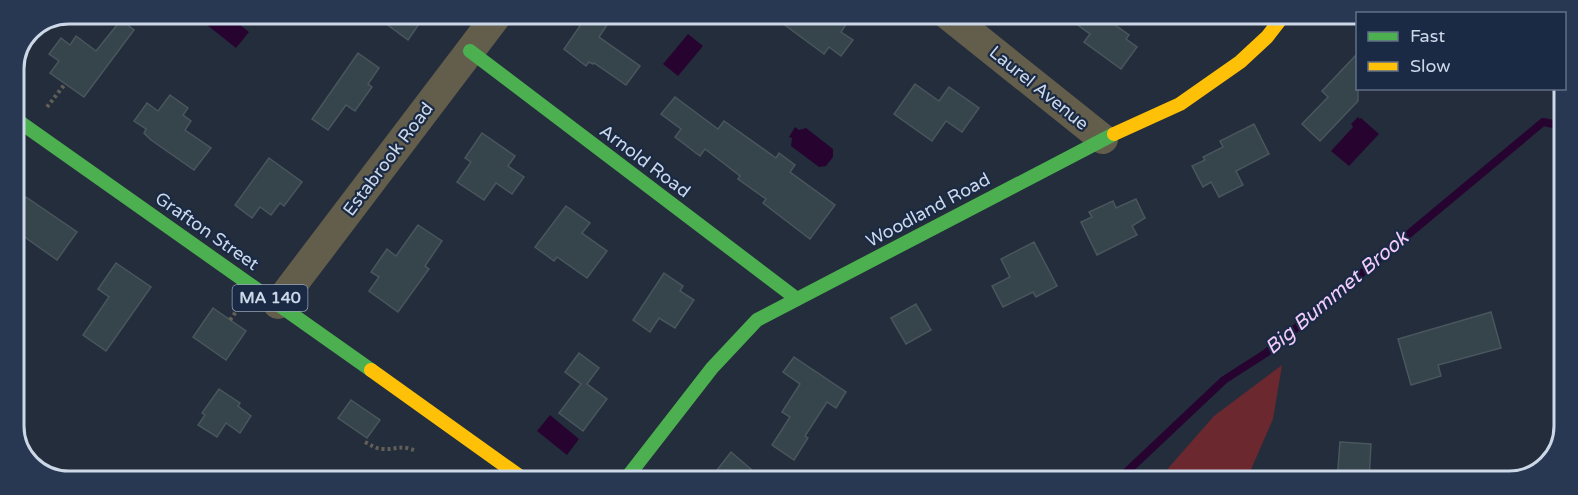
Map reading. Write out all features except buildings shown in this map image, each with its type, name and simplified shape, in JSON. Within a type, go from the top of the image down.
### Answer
[{"type":"street","name":"Estabrook Road","points":[[278,304],[491,24]]},
{"type":"street","name":"Laurel Avenue","points":[[959,24],[1102,139]]},
{"type":"street","name":"Woodland Road","points":[[632,471],[732,345],[757,320],[1102,139],[1180,104],[1246,56],[1267,37],[1277,24]]},
{"type":"street","name":"Arnold Road","points":[[471,51],[797,299]]},
{"type":"street","name":"Grafton Street","points":[[24,125],[512,471]]},
{"type":"path","points":[[44,112],[65,84]]},
{"type":"path","points":[[365,442],[377,448],[406,446],[416,451]]},
{"type":"shaded area","points":[[206,24],[239,24],[249,32],[236,48]]},
{"type":"shaded area","points":[[688,34],[703,46],[678,76],[663,64]]},
{"type":"shaded area","points":[[1358,117],[1379,134],[1349,166],[1331,151],[1353,127],[1351,124]]},
{"type":"shaded area","points":[[795,127],[799,130],[806,128],[833,149],[833,157],[826,166],[819,167],[791,146],[792,138],[789,137]]},
{"type":"shaded area","points":[[1282,365],[1273,419],[1250,471],[1166,471],[1214,416]]},
{"type":"shaded area","points":[[550,415],[579,439],[567,455],[537,431]]},
{"type":"waterway","name":"Big Bummet Brook","points":[[1128,471],[1224,380],[1266,353],[1543,122],[1554,124]]},
{"type":"traffic: fast","points":[[470,51],[797,299]]},
{"type":"traffic: fast","points":[[24,125],[371,370]]},
{"type":"traffic: fast","points":[[632,471],[712,368],[757,320],[1114,134]]},
{"type":"traffic: slow","points":[[1114,134],[1180,104],[1240,62],[1267,37],[1277,24]]},
{"type":"traffic: slow","points":[[371,370],[512,471]]}]
